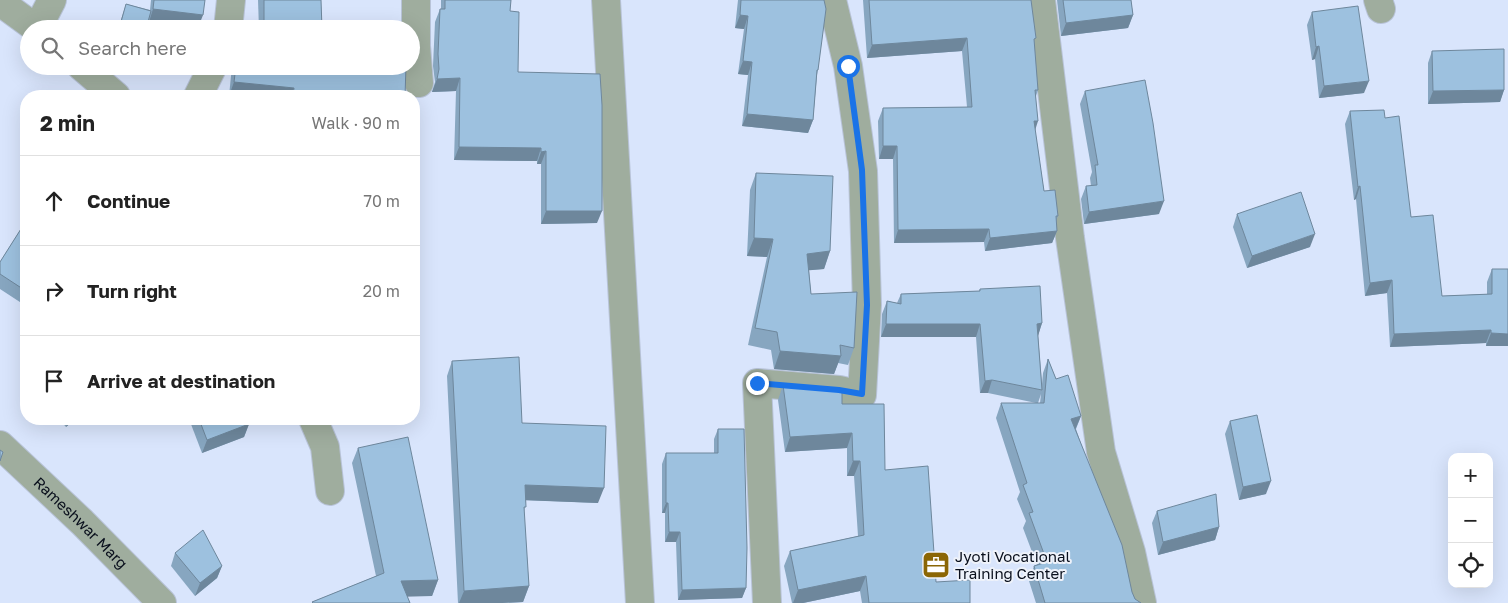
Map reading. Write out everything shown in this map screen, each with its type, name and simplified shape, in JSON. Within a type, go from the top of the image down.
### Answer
[{"type":"street","points":[[42,20],[52,0]]},
{"type":"street","points":[[229,20],[231,0]]},
{"type":"street","points":[[416,0],[416,20]]},
{"type":"street","points":[[606,0],[640,603]]},
{"type":"street","points":[[767,603],[757,383],[839,390],[862,394],[867,305],[862,170],[848,66],[832,0]]},
{"type":"street","points":[[1041,0],[1070,238],[1101,452],[1130,552],[1142,603]]},
{"type":"street","points":[[0,2],[25,20]]},
{"type":"street","points":[[92,75],[109,90]]},
{"type":"street","points":[[201,90],[208,75]]},
{"type":"street","points":[[418,75],[419,83]]},
{"type":"street","points":[[315,425],[324,447],[330,491]]},
{"type":"street","name":"Rameshwar Marg","points":[[0,445],[82,522],[162,603]]},
{"type":"building","points":[[154,0],[205,0],[203,15],[153,9]]},
{"type":"building","points":[[264,0],[321,0],[322,20],[264,20]]},
{"type":"building","points":[[445,0],[511,0],[510,11],[519,12],[518,72],[600,74],[602,105],[602,211],[546,211],[546,151],[541,152],[541,148],[459,147],[460,78],[437,79],[439,69],[440,9],[445,9]]},
{"type":"building","points":[[741,0],[824,0],[826,9],[817,70],[813,120],[747,114],[752,62],[743,61],[748,16],[740,15]]},
{"type":"building","points":[[869,0],[1031,0],[1036,38],[1034,39],[1038,90],[1035,90],[1038,121],[1034,121],[1044,191],[1055,190],[1058,216],[1056,216],[1057,231],[990,238],[989,229],[898,230],[897,146],[883,146],[883,108],[972,107],[967,38],[872,45]]},
{"type":"building","points":[[1063,0],[1131,0],[1133,15],[1066,23]]},
{"type":"building","points":[[126,4],[151,11],[148,20],[122,20]]},
{"type":"building","points":[[1358,6],[1369,81],[1324,86],[1319,46],[1316,47],[1312,12]]},
{"type":"building","points":[[1504,49],[1504,90],[1433,91],[1432,51]]},
{"type":"building","points":[[235,75],[406,75],[405,90],[294,90],[294,88],[234,82]]},
{"type":"building","points":[[1145,80],[1164,201],[1089,212],[1086,186],[1097,185],[1095,165],[1098,165],[1085,91]]},
{"type":"building","points":[[1384,110],[1385,118],[1399,116],[1411,217],[1433,215],[1442,296],[1492,294],[1492,269],[1508,269],[1508,334],[1491,333],[1491,330],[1394,334],[1392,280],[1370,283],[1350,111]]},
{"type":"building","points":[[756,173],[833,176],[830,251],[807,254],[811,294],[857,292],[854,348],[840,345],[841,356],[780,351],[777,332],[755,328],[773,239],[754,238]]},
{"type":"building","points":[[1301,192],[1315,234],[1252,256],[1237,214]]},
{"type":"building","points":[[20,230],[20,287],[0,274],[0,262]]},
{"type":"building","points":[[1040,286],[1042,323],[1037,324],[1042,390],[992,380],[985,381],[980,324],[886,324],[887,301],[901,304],[901,294],[980,291],[980,289]]},
{"type":"building","points":[[519,357],[522,423],[606,426],[604,488],[525,485],[526,507],[524,507],[529,586],[464,591],[452,361]]},
{"type":"building","points":[[1048,359],[1056,379],[1068,375],[1081,416],[1071,419],[1122,545],[1132,592],[1135,599],[1141,603],[1045,603],[1034,566],[1047,562],[1029,513],[1033,512],[1023,485],[1027,483],[1001,403],[1044,403]]},
{"type":"building","points":[[783,385],[842,390],[842,404],[884,404],[885,470],[928,466],[936,582],[970,580],[970,603],[869,603],[866,576],[798,590],[790,551],[864,535],[860,461],[853,461],[852,433],[790,437]]},
{"type":"building","points":[[1257,415],[1271,481],[1243,487],[1230,421]]},
{"type":"building","points":[[201,425],[246,425],[207,440]]},
{"type":"building","points":[[718,429],[744,429],[747,548],[746,588],[682,590],[680,532],[669,532],[668,503],[666,503],[666,453],[718,453]]},
{"type":"building","points":[[408,437],[438,580],[401,581],[410,603],[313,603],[384,573],[358,448]]},
{"type":"building","points":[[0,450],[3,452],[0,461]]},
{"type":"building","points":[[1216,494],[1219,527],[1163,542],[1157,511]]},
{"type":"building","points":[[203,530],[222,566],[200,583],[175,553]]},
{"type":"place","name":"Jyoti Vocational Training Center","points":[[936,565]]},
{"type":"route","points":[[757,383],[839,390],[862,394],[867,305],[862,170],[848,66]]}]
